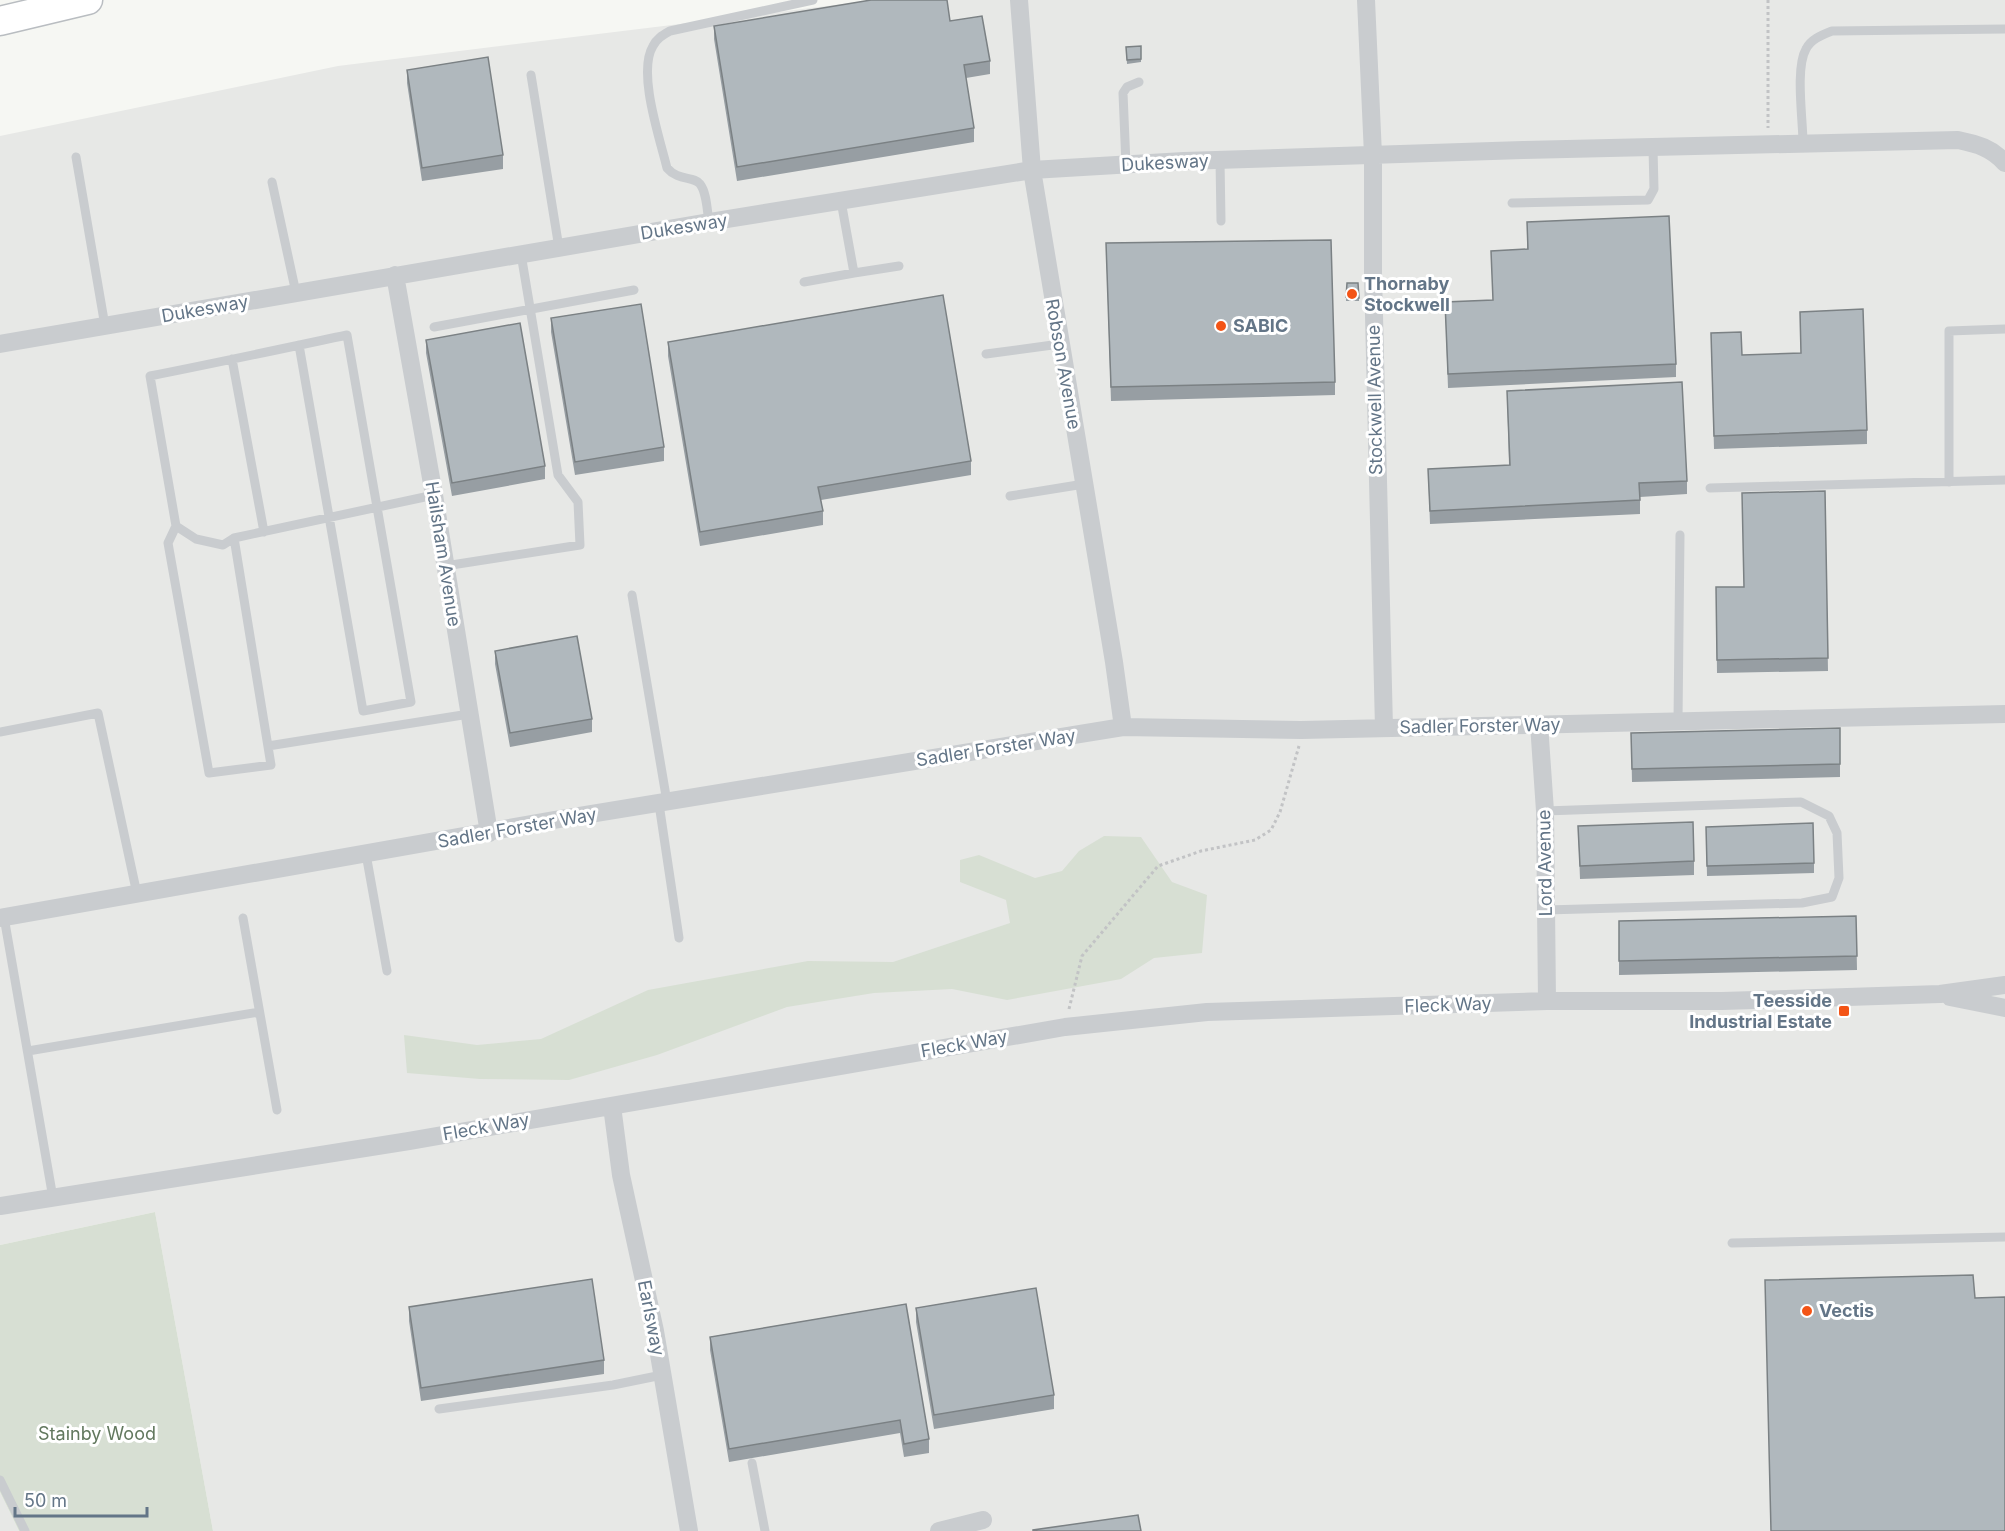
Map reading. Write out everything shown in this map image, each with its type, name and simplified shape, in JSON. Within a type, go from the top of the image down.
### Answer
[{"type":"main road","points":[[0,21],[87,0]]},
{"type":"street","name":"Robson Avenue","points":[[1019,0],[1032,170],[1123,727]]},
{"type":"street","name":"Stockwell Avenue","points":[[1366,0],[1373,155],[1373,285],[1383,728]]},
{"type":"street","name":"Dukesway","points":[[0,345],[395,275],[1032,170],[1373,155],[1958,140],[1981,145],[2002,159]]},
{"type":"street","name":"Hailsham Avenue","points":[[395,275],[434,495],[489,833]]},
{"type":"street","name":"Sadler Forster Way","points":[[2,918],[663,803],[1123,727],[1301,730],[2005,714]]},
{"type":"street","name":"Lord Avenue","points":[[1539,724],[1545,811],[1547,1001]]},
{"type":"street","name":"Fleck Way","points":[[0,1206],[612,1106],[1065,1027],[1207,1012],[1547,1001],[1722,1000],[1940,994],[2005,985]]},
{"type":"street","name":"Fleck Way","points":[[1940,994],[2005,1008]]},
{"type":"street","name":"Earlsway","points":[[612,1106],[621,1174],[662,1375],[689,1531]]},
{"type":"street","points":[[939,1531],[983,1520]]},
{"type":"lane","points":[[709,222],[700,184],[694,180],[675,177],[667,168],[647,76],[652,46],[659,37],[670,31],[813,0]]},
{"type":"lane","points":[[1803,143],[1802,65],[1806,49],[1817,37],[1833,31],[2005,29]]},
{"type":"lane","points":[[531,75],[559,248]]},
{"type":"lane","points":[[1126,165],[1123,93],[1127,87],[1139,82]]},
{"type":"lane","points":[[1512,203],[1648,200],[1654,189],[1653,148]]},
{"type":"lane","points":[[76,157],[105,326]]},
{"type":"lane","points":[[1220,160],[1221,221]]},
{"type":"lane","points":[[272,182],[296,293]]},
{"type":"lane","points":[[841,201],[854,273]]},
{"type":"lane","points":[[445,566],[580,545],[578,502],[558,475],[521,254]]},
{"type":"lane","points":[[804,282],[898,266]]},
{"type":"lane","points":[[434,327],[634,290]]},
{"type":"lane","points":[[1949,482],[1949,331],[2005,329]]},
{"type":"lane","points":[[234,538],[271,765],[209,773],[168,543],[176,526],[150,376],[347,335],[411,702],[363,711],[299,345]]},
{"type":"lane","points":[[986,354],[1059,344]]},
{"type":"lane","points":[[231,359],[264,532]]},
{"type":"lane","points":[[1710,488],[2005,480]]},
{"type":"lane","points":[[1010,496],[1083,484]]},
{"type":"lane","points":[[176,526],[196,539],[214,545],[223,545],[234,538],[434,495]]},
{"type":"lane","points":[[1678,720],[1680,535]]},
{"type":"lane","points":[[633,595],[663,803],[679,938]]},
{"type":"lane","points":[[0,732],[98,713],[137,894]]},
{"type":"lane","points":[[268,746],[470,714]]},
{"type":"lane","points":[[1545,811],[1801,802],[1829,816],[1837,833],[1839,878],[1832,897],[1802,903],[1546,910]]},
{"type":"lane","points":[[366,854],[387,971]]},
{"type":"lane","points":[[2,918],[53,1198]]},
{"type":"lane","points":[[243,918],[277,1110]]},
{"type":"lane","points":[[28,1051],[259,1012]]},
{"type":"lane","points":[[1732,1243],[2005,1237]]},
{"type":"lane","points":[[439,1409],[613,1385],[662,1375]]},
{"type":"lane","points":[[752,1464],[765,1531]]},
{"type":"lane","points":[[0,1480],[25,1531]]},
{"type":"path","points":[[1768,0],[1768,144]]},
{"type":"path","points":[[1065,1027],[1082,956],[1158,866],[1201,851],[1255,840],[1270,830],[1280,812],[1302,735],[1301,730]]},
{"type":"shaded area","points":[[875,0],[2005,0],[2005,1531],[213,1531],[155,1212],[0,1245],[0,136],[338,66]]},
{"type":"shaded area","points":[[0,1492],[19,1531],[0,1531]]},
{"type":"green space","points":[[1104,836],[1141,837],[1172,882],[1207,895],[1202,953],[1154,958],[1121,979],[1007,1000],[952,989],[874,993],[787,1007],[657,1055],[569,1080],[480,1079],[407,1073],[404,1035],[477,1045],[541,1039],[648,990],[808,961],[893,962],[1010,923],[1006,900],[960,882],[960,860],[979,855],[1035,878],[1062,871],[1079,851]]},
{"type":"green space","name":"Stainby Wood","points":[[155,1212],[213,1531],[19,1531],[0,1492],[0,1245]]},
{"type":"building","points":[[871,0],[947,0],[950,21],[982,16],[990,61],[964,65],[974,128],[737,167],[714,26]]},
{"type":"building","points":[[1141,46],[1141,59],[1127,60],[1126,47]]},
{"type":"building","points":[[488,57],[503,155],[422,168],[407,70]]},
{"type":"building","points":[[1669,216],[1676,364],[1448,374],[1445,302],[1493,300],[1491,251],[1528,249],[1527,222]]},
{"type":"building","name":"SABIC","points":[[1331,240],[1335,382],[1111,387],[1106,243]]},
{"type":"building","name":"Thornaby Stockwell","points":[[1347,283],[1358,283],[1359,298],[1346,297]]},
{"type":"building","points":[[943,295],[971,461],[818,487],[823,511],[700,532],[668,342]]},
{"type":"building","points":[[641,304],[664,447],[575,462],[551,318]]},
{"type":"building","points":[[1863,309],[1867,430],[1714,436],[1711,333],[1741,332],[1742,355],[1801,353],[1800,312]]},
{"type":"building","points":[[520,323],[545,466],[452,483],[426,340]]},
{"type":"building","points":[[1682,382],[1687,481],[1639,483],[1640,500],[1430,511],[1428,469],[1510,465],[1507,391]]},
{"type":"building","points":[[1825,491],[1828,658],[1717,660],[1716,587],[1744,587],[1742,493]]},
{"type":"building","points":[[577,636],[592,719],[510,733],[495,651]]},
{"type":"building","points":[[1840,728],[1840,764],[1632,769],[1631,733]]},
{"type":"building","points":[[1693,822],[1694,861],[1580,866],[1578,826]]},
{"type":"building","points":[[1813,823],[1814,863],[1707,866],[1706,827]]},
{"type":"building","points":[[1856,916],[1857,956],[1619,961],[1619,921]]},
{"type":"building","points":[[1973,1275],[1975,1298],[2005,1297],[2005,1531],[1771,1531],[1765,1280]]},
{"type":"building","points":[[592,1279],[604,1360],[421,1388],[409,1307]]},
{"type":"building","points":[[1036,1288],[1054,1395],[934,1415],[916,1308]]},
{"type":"building","points":[[906,1304],[929,1439],[904,1444],[900,1420],[729,1449],[710,1337]]},
{"type":"building","points":[[1138,1515],[1141,1531],[1033,1531],[1033,1530]]},
{"type":"place","name":"Thornaby Stockwell","points":[[1352,294]]},
{"type":"place","name":"SABIC","points":[[1221,326]]},
{"type":"place","name":"Teesside Industrial Estate","points":[[1844,1011]]},
{"type":"place","name":"Vectis","points":[[1807,1311]]}]
